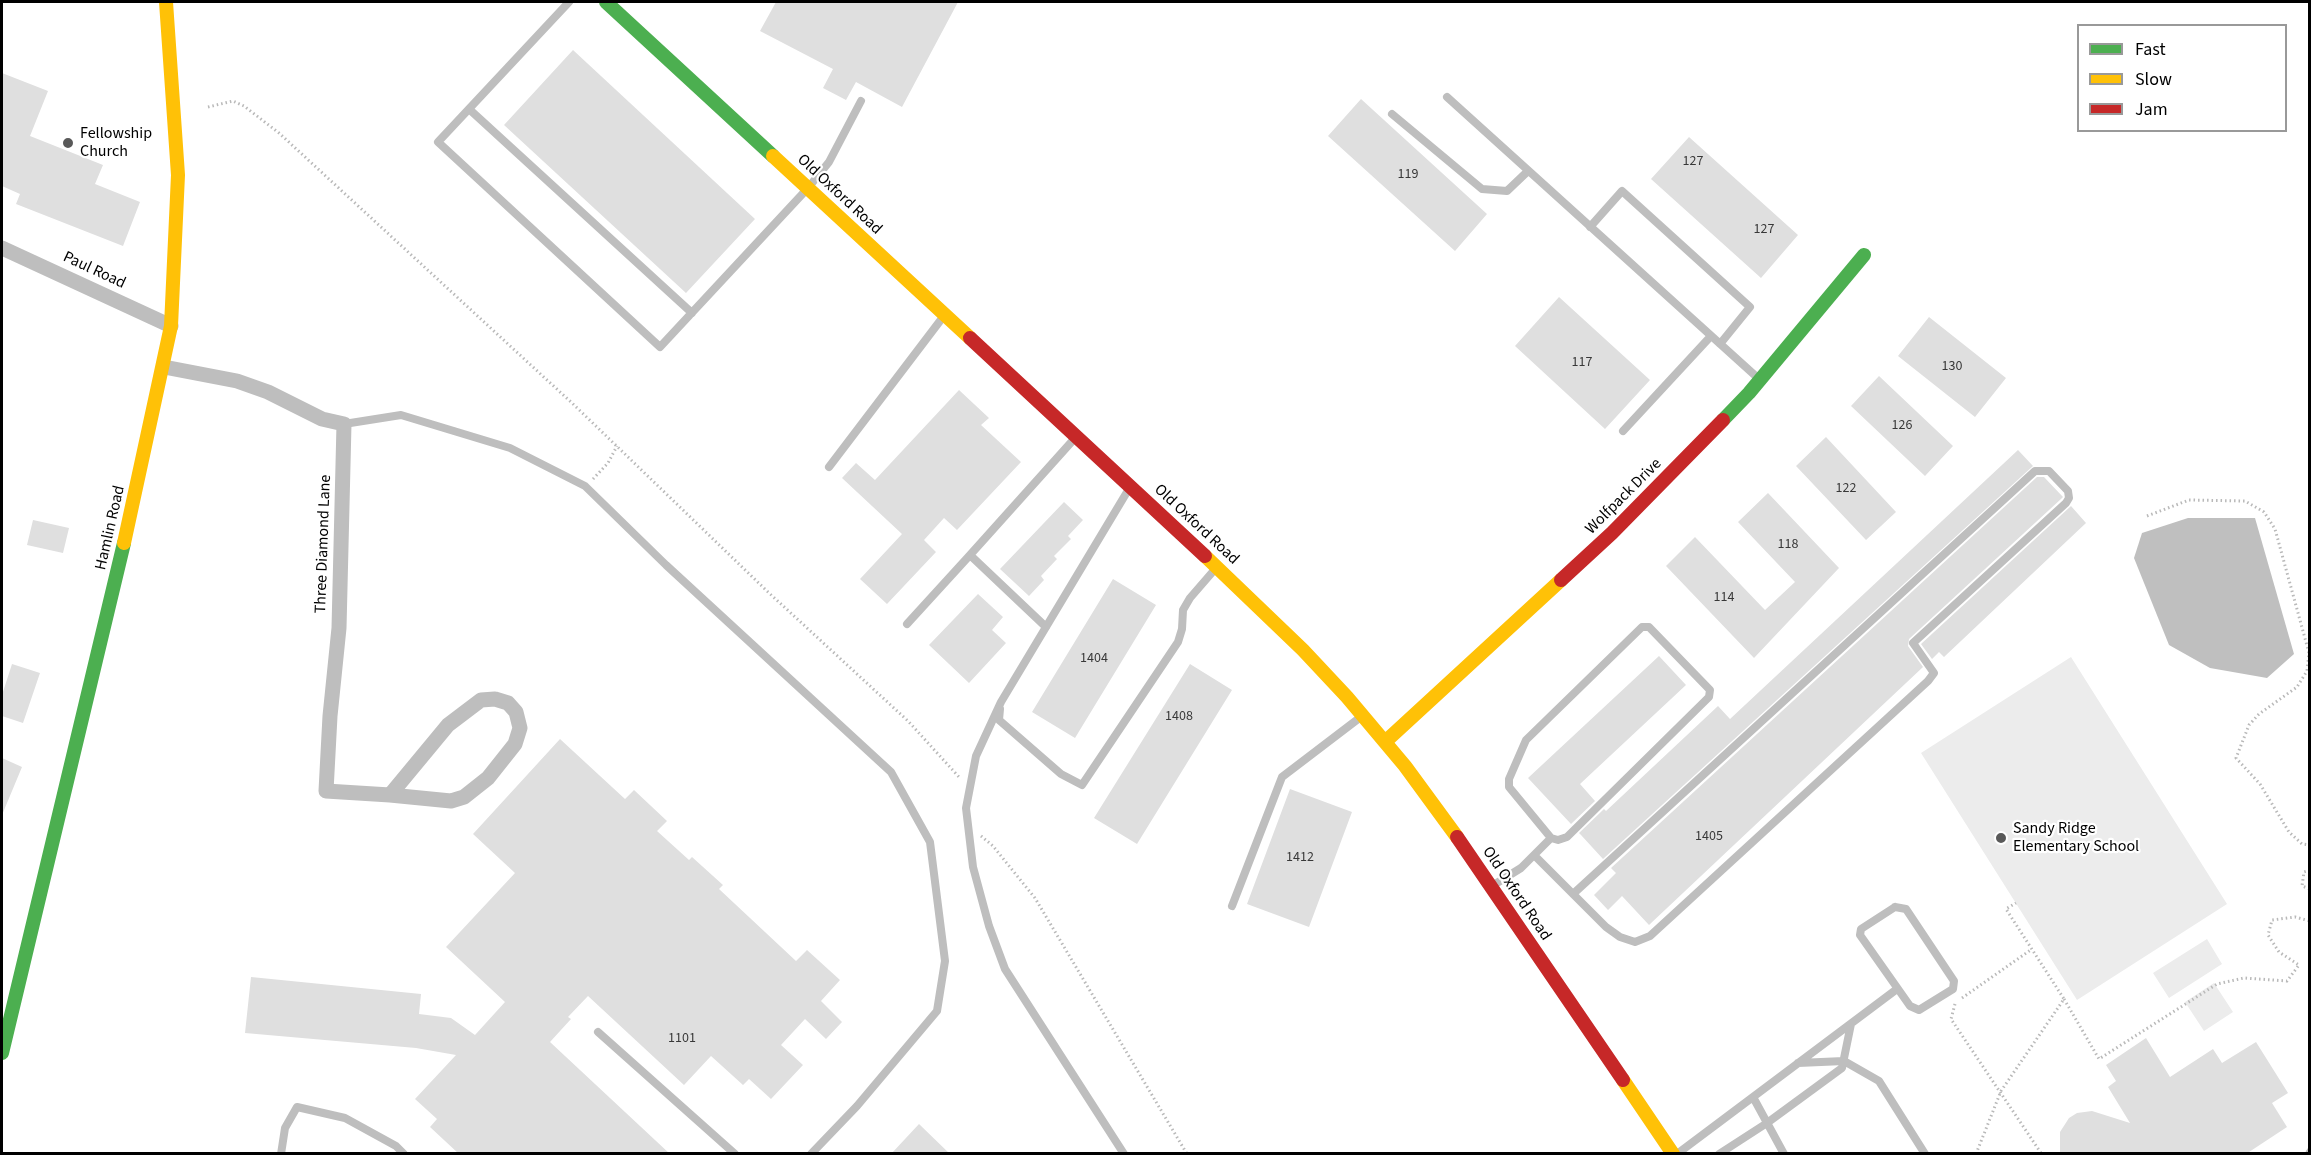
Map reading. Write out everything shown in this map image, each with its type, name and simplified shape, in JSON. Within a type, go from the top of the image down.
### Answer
[{"type":"street","name":"Hamlin Road","points":[[2,1053],[80,734],[164,367],[171,326],[178,175],[166,2]]},
{"type":"street","name":"Old Oxford Road","points":[[606,2],[1131,486],[1303,650],[1386,741],[1491,887],[1675,1154]]},
{"type":"street","name":"Paul Road","points":[[2,248],[171,326]]},
{"type":"street","name":"Wolfpack Drive","points":[[1386,741],[1612,533],[1760,380],[1864,255]]},
{"type":"street","points":[[164,367],[237,381],[268,392],[322,419],[344,424]]},
{"type":"street","name":"Three Diamond Lane","points":[[344,424],[339,628],[330,716],[326,791],[451,801],[464,797],[488,778],[515,744],[520,728],[516,712],[502,701],[482,700],[448,725],[390,795]]},
{"type":"lane","points":[[569,2],[438,142],[660,347],[808,188],[829,162],[861,101]]},
{"type":"lane","points":[[1447,97],[1760,380]]},
{"type":"lane","points":[[469,109],[692,313]]},
{"type":"lane","points":[[1392,114],[1482,189],[1507,191],[1528,171]]},
{"type":"lane","points":[[1590,226],[1622,191],[1750,308],[1719,344]]},
{"type":"lane","points":[[829,467],[944,315]]},
{"type":"lane","points":[[1623,431],[1711,336]]},
{"type":"lane","points":[[344,424],[401,415],[510,448],[585,486],[666,565],[891,772],[930,842],[945,961],[937,1011],[857,1106],[811,1154]]},
{"type":"lane","points":[[907,624],[1077,437]]},
{"type":"lane","points":[[1535,856],[1573,894],[1606,927],[1620,937],[1635,942],[1650,936],[1928,681],[1934,673],[1913,643],[2066,503],[2069,498],[2068,491],[2049,471],[2035,471],[1573,894]]},
{"type":"lane","points":[[1124,1154],[1005,969],[989,926],[973,867],[967,824],[968,788],[976,756],[1001,702],[1131,486]]},
{"type":"lane","points":[[970,555],[1046,627]]},
{"type":"lane","points":[[1001,702],[999,720],[1061,774],[1082,785],[1178,642],[1182,629],[1183,610],[1190,598],[1217,567]]},
{"type":"lane","points":[[1642,627],[1649,627],[1710,690],[1709,697],[1567,837],[1558,840],[1551,838],[1509,787],[1509,779],[1516,760],[1526,740],[1642,627]]},
{"type":"lane","points":[[1232,906],[1282,777],[1363,715]]},
{"type":"lane","points":[[1491,887],[1535,856],[1551,838]]},
{"type":"lane","points":[[1895,907],[1906,909],[1954,981],[1953,989],[1919,1010],[1910,1006],[1897,989],[1860,935],[1861,929],[1895,907]]},
{"type":"lane","points":[[1675,1154],[1897,989]]},
{"type":"lane","points":[[1719,1154],[1767,1123],[1842,1068],[1851,1024]]},
{"type":"lane","points":[[598,1032],[735,1154]]},
{"type":"lane","points":[[1797,1063],[1844,1061],[1879,1081],[1925,1154]]},
{"type":"lane","points":[[1753,1097],[1784,1154]]},
{"type":"lane","points":[[281,1154],[285,1128],[297,1107],[345,1118],[396,1146],[404,1154]]},
{"type":"path","points":[[208,107],[233,101],[244,106],[279,133],[616,446],[908,722],[968,788]]},
{"type":"path","points":[[585,486],[601,472],[616,446]]},
{"type":"path","points":[[2147,516],[2189,500],[2245,501],[2264,512],[2275,530],[2309,653],[2307,670],[2297,687],[2259,714],[2249,725],[2236,758],[2260,784],[2289,832],[2302,844],[2310,845]]},
{"type":"path","points":[[967,824],[993,846],[1035,898],[1187,1154]]},
{"type":"path","points":[[2310,870],[2304,872],[2302,886],[2310,889]]},
{"type":"path","points":[[2016,903],[2006,909],[2064,999],[2099,1059],[2217,984],[2244,978],[2287,981],[2299,965],[2279,952],[2268,935],[2272,920],[2295,917],[2310,921]]},
{"type":"path","points":[[2032,949],[1953,1005],[1951,1020],[2041,1153]]},
{"type":"path","points":[[1976,1154],[2001,1091],[2064,999]]},
{"type":"shaded area","points":[[2188,518],[2255,518],[2294,654],[2267,678],[2210,668],[2169,645],[2134,558],[2142,533]]},
{"type":"shaded area","points":[[2071,657],[2227,904],[2077,1000],[1921,753]]},
{"type":"shaded area","points":[[2207,939],[2222,964],[2169,998],[2153,973]]},
{"type":"shaded area","points":[[2214,983],[2233,1012],[2204,1031],[2185,1002]]},
{"type":"building","points":[[776,2],[958,2],[902,107],[856,82],[846,100],[823,88],[833,69],[760,31]]},
{"type":"building","points":[[573,50],[755,219],[686,293],[504,125]]},
{"type":"building","points":[[2,73],[48,91],[30,136],[103,165],[95,184],[140,202],[123,246],[16,204],[20,194],[2,186]]},
{"type":"building","points":[[1361,99],[1487,214],[1455,251],[1328,136]]},
{"type":"building","points":[[1689,137],[1798,235],[1761,278],[1651,179]]},
{"type":"building","points":[[1559,297],[1650,380],[1605,429],[1515,346]]},
{"type":"building","points":[[1929,317],[2006,378],[1975,417],[1898,356]]},
{"type":"building","points":[[1879,376],[1953,446],[1925,476],[1851,406]]},
{"type":"building","points":[[959,390],[989,418],[981,425],[1021,462],[957,530],[944,518],[924,540],[936,552],[887,604],[860,579],[902,534],[842,478],[856,463],[875,480]]},
{"type":"building","points":[[1826,437],[1896,512],[1866,540],[1796,466]]},
{"type":"building","points":[[2018,450],[2033,466],[1603,859],[1579,833],[1604,809],[1606,811],[1718,706],[1730,719]]},
{"type":"building","points":[[2037,477],[2044,477],[2063,497],[1909,639],[1908,646],[1923,667],[1649,925],[1622,896],[1608,910],[1594,895],[1616,873],[1611,868]]},
{"type":"building","points":[[1768,493],[1839,568],[1754,658],[1666,566],[1695,537],[1765,610],[1795,582],[1738,522]]},
{"type":"building","points":[[1064,502],[1083,520],[1068,536],[1071,539],[1054,556],[1057,559],[1041,576],[1044,580],[1029,596],[1000,569]]},
{"type":"building","points":[[2071,506],[2086,523],[1944,657],[1939,652],[1932,659],[1921,644]]},
{"type":"building","points":[[33,520],[69,528],[63,553],[27,545]]},
{"type":"building","points":[[1113,579],[1156,605],[1075,738],[1032,712]]},
{"type":"building","points":[[978,594],[1003,617],[992,630],[1006,643],[969,683],[929,645]]},
{"type":"building","points":[[1659,656],[1686,685],[1580,784],[1595,801],[1571,824],[1528,778]]},
{"type":"building","points":[[12,664],[40,673],[23,723],[2,716],[2,695]]},
{"type":"building","points":[[1190,664],[1232,690],[1137,844],[1094,818]]},
{"type":"building","points":[[560,739],[625,799],[634,790],[667,821],[657,831],[689,860],[692,857],[723,885],[719,889],[796,961],[807,950],[840,980],[821,1001],[842,1022],[826,1039],[805,1019],[781,1045],[803,1065],[771,1099],[749,1079],[743,1085],[711,1056],[684,1085],[588,996],[568,1017],[571,1019],[550,1042],[670,1154],[459,1154],[430,1127],[437,1119],[415,1099],[456,1055],[416,1048],[245,1033],[251,977],[421,994],[419,1014],[451,1018],[475,1035],[505,1002],[446,947],[515,873],[473,834]]},
{"type":"building","points":[[2,758],[22,767],[2,815]]},
{"type":"building","points":[[1290,789],[1352,812],[1309,927],[1247,904]]},
{"type":"building","points":[[2146,1038],[2170,1077],[2213,1049],[2222,1063],[2256,1042],[2288,1093],[2272,1103],[2287,1127],[2246,1154],[2060,1154],[2060,1132],[2069,1118],[2077,1113],[2092,1111],[2130,1123],[2108,1087],[2116,1081],[2106,1065]]},
{"type":"building","points":[[919,1124],[950,1154],[891,1154]]},
{"type":"traffic: fast","points":[[606,2],[773,156]]},
{"type":"traffic: fast","points":[[1723,420],[1749,393],[1864,255]]},
{"type":"traffic: fast","points":[[2,1053],[124,543]]},
{"type":"traffic: slow","points":[[124,543],[171,326],[178,175],[166,2]]},
{"type":"traffic: slow","points":[[773,156],[970,338]]},
{"type":"traffic: slow","points":[[1205,556],[1303,650],[1347,697],[1405,766],[1457,837]]},
{"type":"traffic: slow","points":[[1386,741],[1561,580]]},
{"type":"traffic: slow","points":[[1623,1080],[1673,1154]]},
{"type":"traffic: jam","points":[[970,338],[1205,556]]},
{"type":"traffic: jam","points":[[1561,580],[1612,533],[1723,420]]},
{"type":"traffic: jam","points":[[1457,837],[1623,1080]]},
{"type":"place","name":"Fellowship Church","points":[[68,143]]},
{"type":"place","name":"Sandy Ridge Elementary School","points":[[2001,838]]}]
